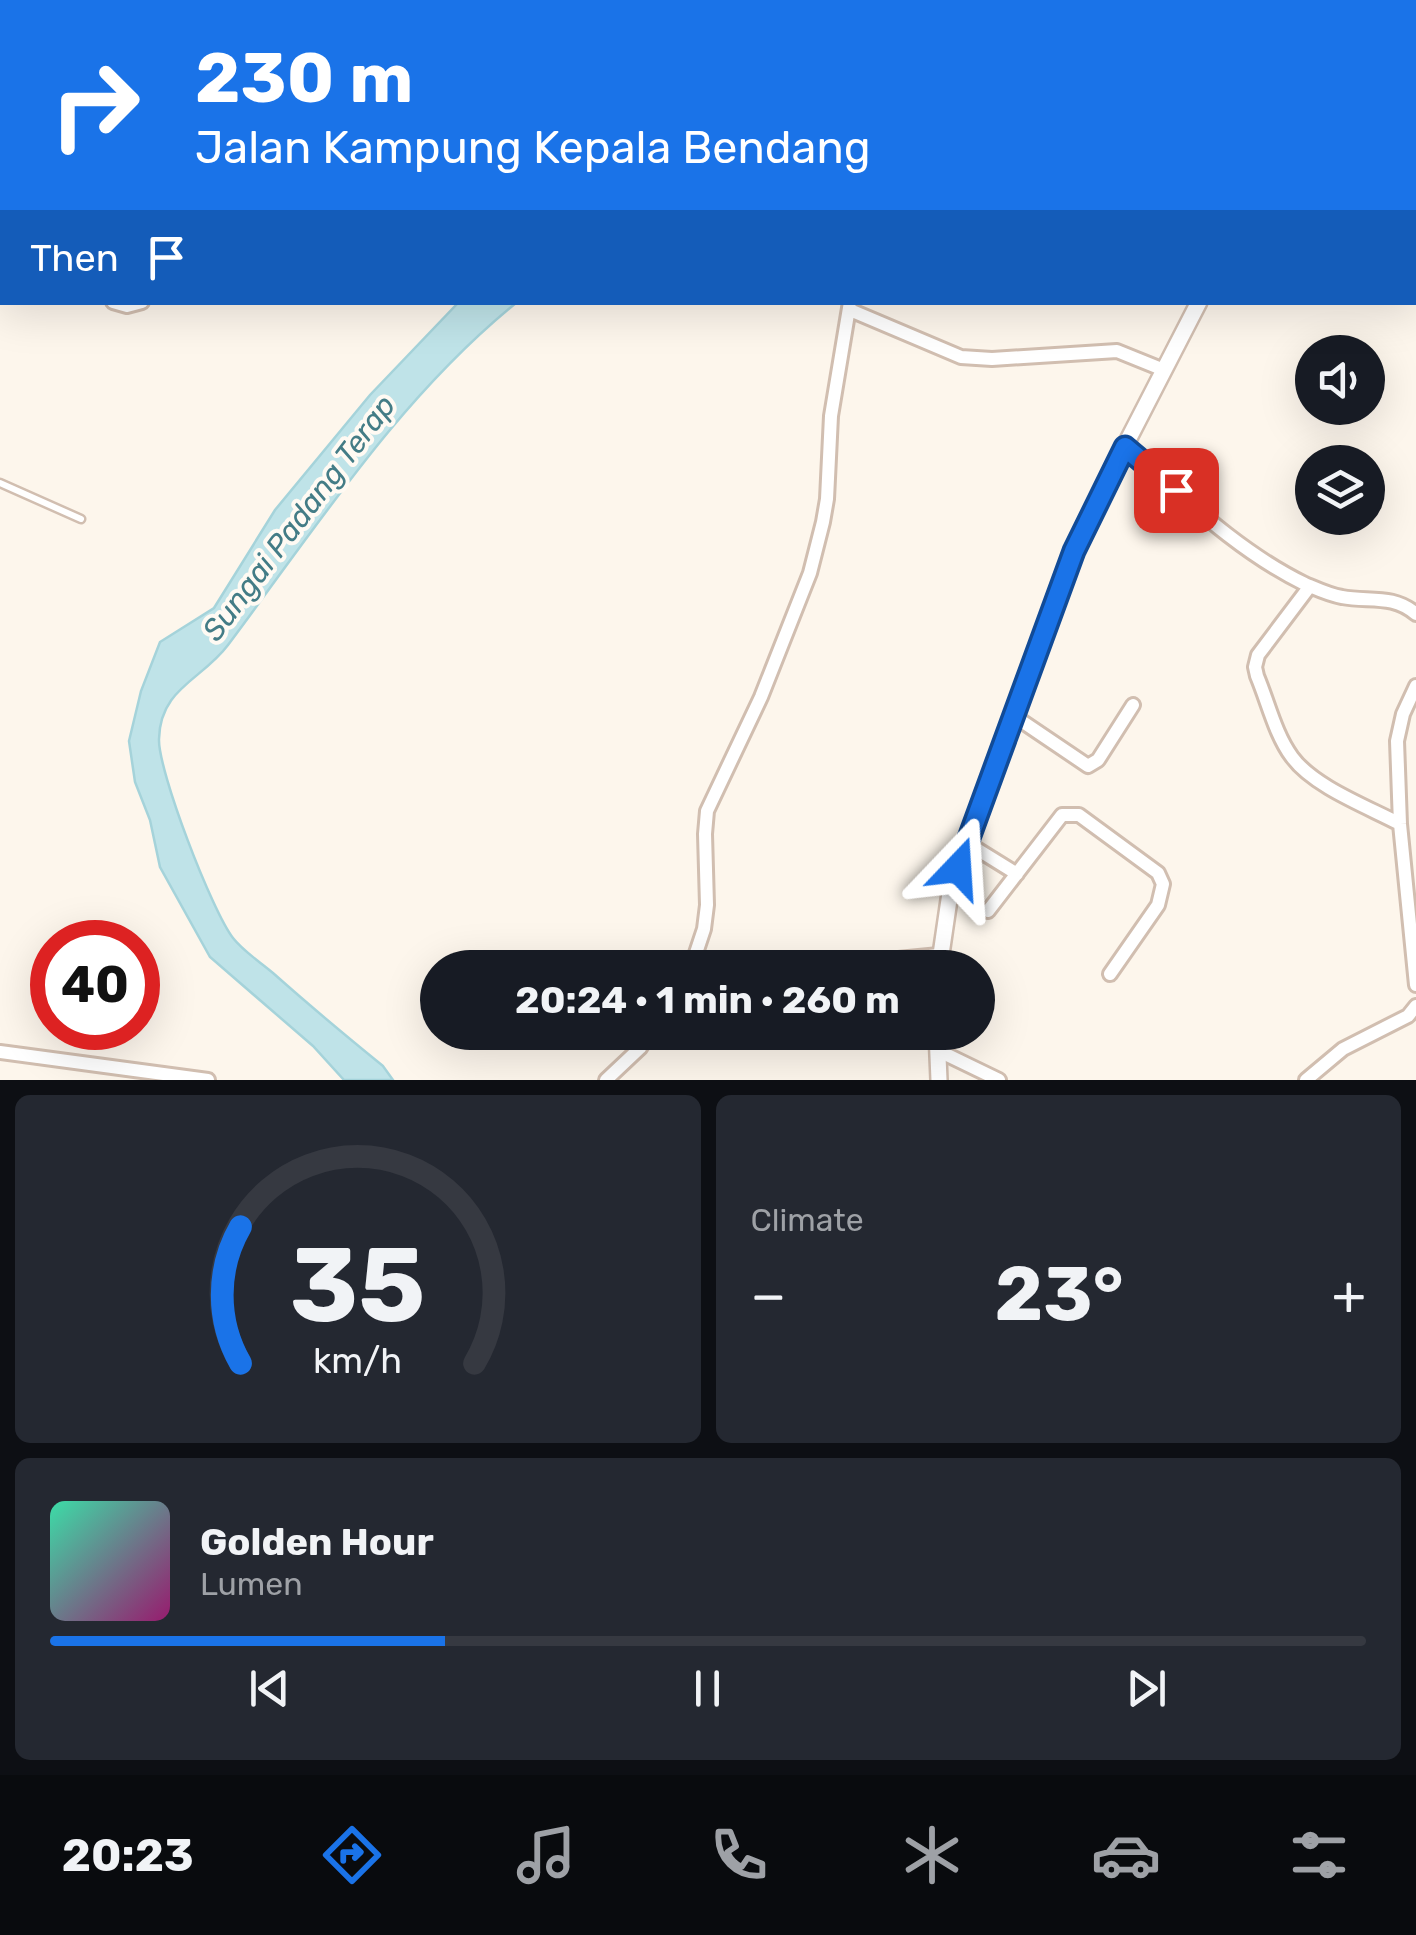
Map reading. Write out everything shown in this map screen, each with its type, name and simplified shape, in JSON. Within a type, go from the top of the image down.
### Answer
[{"type":"street","points":[[940,950],[946,904],[1074,551],[1197,305]]},
{"type":"street","points":[[698,950],[707,904],[705,834],[710,802],[744,737],[815,556],[828,499],[831,416],[850,306],[961,357],[992,360],[1117,350],[1164,370]]},
{"type":"street","points":[[1125,447],[1245,548],[1310,586],[1340,597],[1388,599],[1416,614]]},
{"type":"street","points":[[1310,586],[1264,646],[1256,661],[1257,676],[1287,749],[1299,766],[1400,824]]},
{"type":"street","points":[[1416,686],[1399,726],[1400,824],[1416,985]]},
{"type":"street","points":[[1014,716],[1088,766],[1098,760],[1132,705]]},
{"type":"street","points":[[988,911],[1057,821],[1068,813],[1079,815],[1158,874],[1163,884],[1162,898],[1110,974]]},
{"type":"street","points":[[967,844],[1017,874]]},
{"type":"street","points":[[1306,1080],[1334,1056],[1408,1016],[1416,1006]]},
{"type":"street","points":[[606,1080],[638,1050]]},
{"type":"street","points":[[938,1080],[937,1050],[999,1080]]},
{"type":"street","points":[[0,1052],[208,1080]]},
{"type":"lane","points":[[0,482],[80,519]]},
{"type":"water","name":"Sungai Padang Terap","points":[[456,305],[514,305],[474,340],[397,421],[228,645],[174,696],[161,722],[159,739],[176,809],[212,900],[233,938],[383,1066],[393,1080],[344,1080],[313,1046],[210,957],[160,867],[150,820],[135,782],[129,741],[141,691],[160,642],[214,608],[275,510],[370,395]]},
{"type":"route","points":[[958,868],[1074,551],[1125,447],[1176,490]]}]
